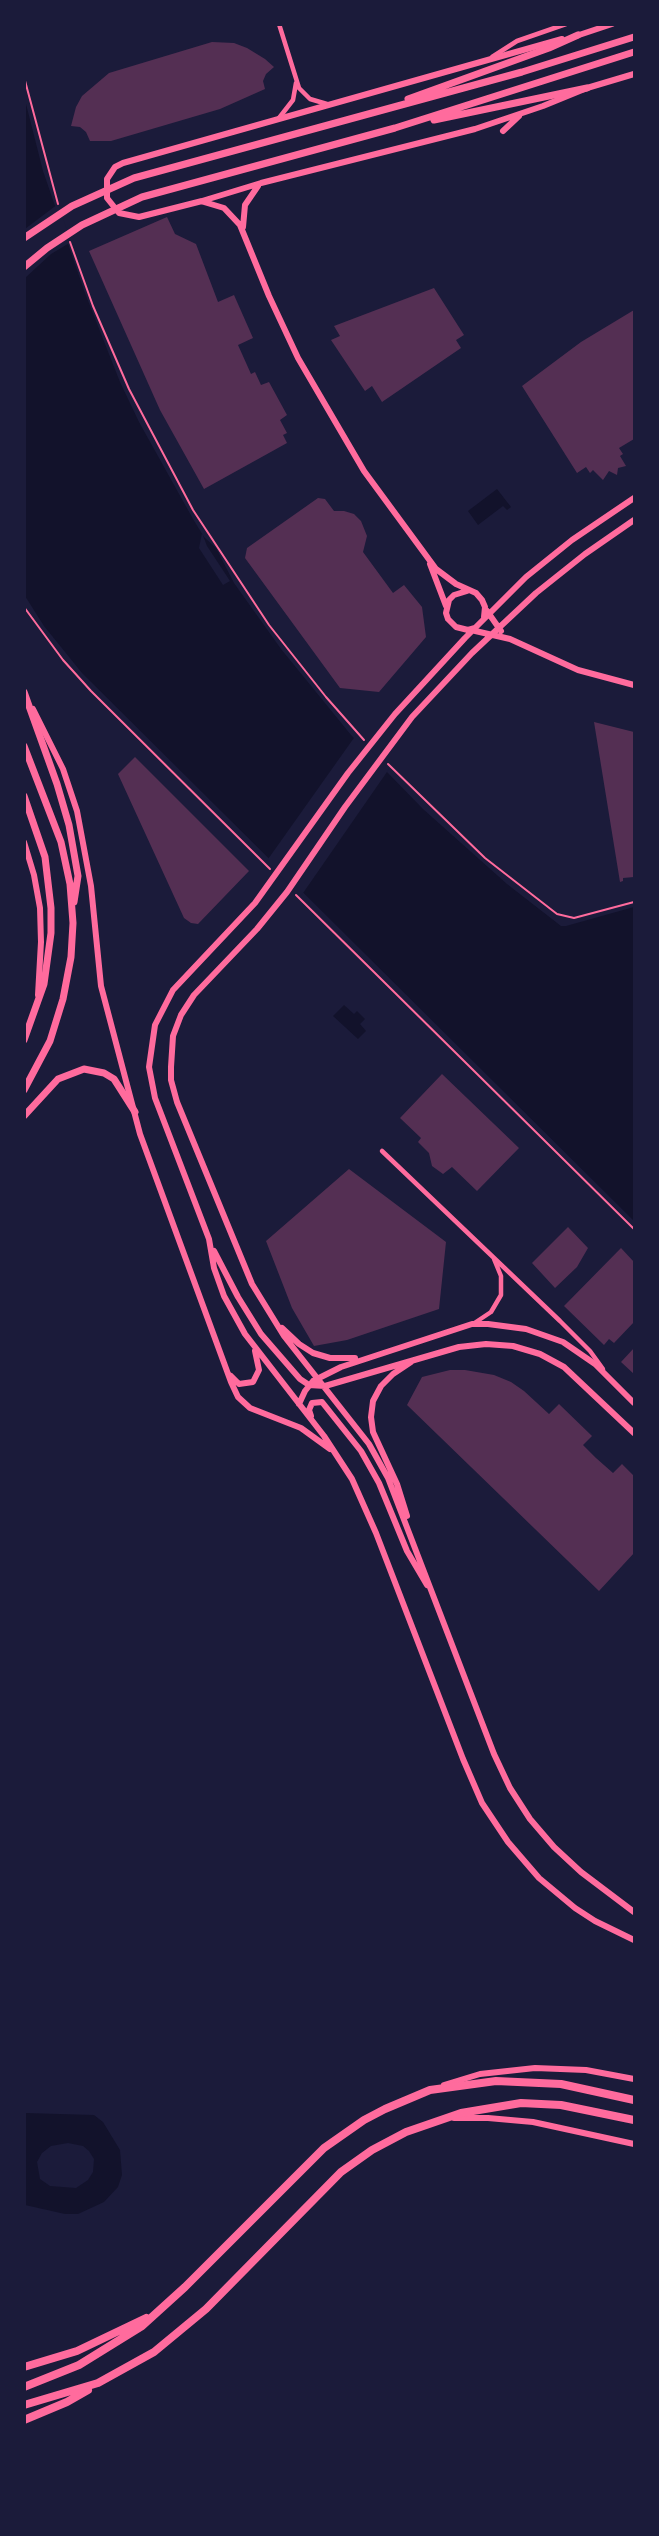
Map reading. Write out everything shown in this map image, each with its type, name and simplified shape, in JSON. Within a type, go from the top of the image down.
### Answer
[{"type":"main road","points":[[391,108],[429,90],[549,48],[578,35]]},
{"type":"main road","points":[[24,238],[72,206],[134,178],[522,72],[635,37]]},
{"type":"main road","points":[[24,267],[73,230],[142,197],[395,128],[635,52]]},
{"type":"main road","points":[[395,128],[587,88]]},
{"type":"main road","points":[[24,692],[57,784],[72,839],[78,884],[72,906]]},
{"type":"main road","points":[[24,746],[61,842],[72,906],[73,940],[63,999],[50,1041],[24,1090]]},
{"type":"main road","points":[[24,796],[43,849],[51,908],[48,959],[37,1009],[24,1040]]},
{"type":"main road","points":[[24,1116],[58,1079],[84,1069],[104,1073],[114,1079],[135,1112]]},
{"type":"main road","points":[[24,2388],[57,2376],[101,2354],[161,2310],[324,2148],[364,2120],[396,2104],[430,2090],[474,2083],[540,2082],[583,2088],[635,2100]]},
{"type":"main road","points":[[24,2420],[67,2402],[135,2364],[190,2324],[341,2172],[388,2141],[442,2119],[501,2105],[541,2103],[581,2108],[635,2120]]},
{"type":"main road","points":[[24,2367],[77,2351],[161,2310]]},
{"type":"main road","points":[[24,2405],[98,2383]]},
{"type":"street","points":[[492,57],[517,41],[566,24]]},
{"type":"street","points":[[612,24],[122,163],[110,173],[106,185],[107,198],[112,207],[120,213],[139,217],[475,129],[587,88],[635,74]]},
{"type":"street","points":[[279,26],[296,82],[310,99],[331,104]]},
{"type":"street","points":[[276,120],[293,100],[296,82]]},
{"type":"street","points":[[503,131],[520,114]]},
{"type":"street","points":[[261,183],[245,205],[242,223],[244,232],[269,296],[314,389],[364,471],[427,559],[445,577],[480,596],[496,625],[510,639]]},
{"type":"street","points":[[202,201],[224,208],[236,219],[244,232]]},
{"type":"street","points":[[635,498],[572,540],[507,594],[395,714],[348,772],[255,903],[180,981],[161,1012],[151,1045],[149,1067],[159,1109],[209,1239],[237,1297],[261,1334],[300,1379],[309,1385],[325,1386],[419,1357],[486,1343],[527,1349],[564,1367],[635,1433]]},
{"type":"street","points":[[635,520],[560,572],[519,608],[412,717],[281,900],[194,995],[173,1036],[171,1080],[180,1110],[239,1257],[271,1317],[376,1455],[415,1543],[494,1754],[519,1803],[541,1833],[567,1860],[635,1912]]},
{"type":"street","points":[[427,559],[452,623],[462,629],[510,639],[578,670],[635,685]]},
{"type":"street","points":[[446,607],[454,595],[467,591]]},
{"type":"street","points":[[468,630],[481,622],[485,607]]},
{"type":"street","points":[[24,692],[60,763],[77,811],[91,886],[95,949],[101,986],[135,1112],[157,1185],[234,1390],[250,1408],[301,1428],[319,1440],[342,1462]]},
{"type":"street","points":[[24,842],[38,892],[41,925],[37,1009]]},
{"type":"street","points":[[382,1151],[582,1343],[609,1378]]},
{"type":"street","points":[[209,1239],[214,1268],[237,1322],[342,1462],[376,1533],[472,1781],[494,1823],[523,1861],[556,1894],[595,1921],[635,1940]]},
{"type":"street","points":[[299,1404],[309,1385],[318,1377],[364,1357],[472,1324],[491,1312],[501,1295],[501,1276],[490,1253]]},
{"type":"street","points":[[271,1317],[299,1344],[313,1353],[339,1359],[364,1357]]},
{"type":"street","points":[[472,1324],[507,1325],[545,1335],[579,1352],[635,1403]]},
{"type":"street","points":[[229,1374],[244,1385],[257,1379],[259,1370],[253,1346]]},
{"type":"street","points":[[415,1543],[397,1484],[373,1432],[370,1417],[373,1401],[381,1386],[393,1374],[419,1357]]},
{"type":"street","points":[[314,1424],[310,1406],[318,1401],[324,1404],[368,1461],[407,1551],[435,1595]]},
{"type":"street","points":[[430,2090],[480,2074],[516,2069],[586,2070],[635,2079]]},
{"type":"street","points":[[442,2119],[488,2118],[534,2122],[635,2144]]},
{"type":"path","points":[[24,77],[59,208]]},
{"type":"path","points":[[70,242],[93,306],[129,389],[193,510],[269,625],[366,742]]},
{"type":"path","points":[[24,607],[63,660],[91,691],[275,874]]},
{"type":"path","points":[[386,762],[424,802],[485,858],[557,914],[574,918],[635,902]]},
{"type":"path","points":[[295,894],[635,1229]]},
{"type":"shaded area","points":[[24,96],[43,171],[85,293],[120,382],[193,519],[204,537],[216,548],[234,583],[281,649],[351,735],[423,809],[507,884],[561,926],[634,907],[634,1221],[82,673],[44,626],[25,596]]},
{"type":"shaded area","points":[[497,489],[511,507],[507,510],[503,506],[478,525],[468,511]]},
{"type":"shaded area","points":[[344,1005],[354,1014],[357,1011],[365,1019],[360,1024],[366,1031],[358,1039],[333,1016]]},
{"type":"shaded area","points":[[25,2113],[94,2115],[103,2122],[120,2150],[122,2175],[118,2187],[104,2202],[78,2214],[65,2214],[25,2205]],"holes":[[[68,2143],[83,2146],[94,2159],[93,2172],[88,2180],[76,2188],[50,2186],[40,2179],[37,2162],[42,2153],[51,2146]]]},
{"type":"pier","points":[[58,204],[71,242],[51,254],[25,278],[25,229]]},
{"type":"pier","points":[[202,533],[207,546],[230,581],[223,585],[199,548]]},
{"type":"pier","points":[[356,735],[389,769],[301,896],[266,862]]},
{"type":"building","points":[[212,42],[234,43],[265,59],[274,67],[263,81],[265,89],[220,109],[111,141],[90,141],[80,127],[71,126],[82,96],[109,73]]},
{"type":"building","points":[[167,217],[175,234],[196,244],[218,302],[234,295],[253,338],[238,345],[251,374],[255,372],[261,385],[269,382],[287,415],[280,420],[287,433],[283,435],[287,443],[204,489],[160,410],[89,251]]},
{"type":"building","points":[[434,288],[464,335],[456,340],[461,348],[382,402],[372,386],[365,391],[331,340],[340,336],[334,326]]},
{"type":"building","points":[[634,310],[634,439],[619,448],[626,466],[618,468],[617,475],[609,471],[603,480],[593,470],[590,473],[586,467],[577,473],[522,386],[581,342]]},
{"type":"building","points":[[318,498],[325,499],[334,511],[354,514],[361,521],[367,536],[363,552],[393,593],[404,585],[422,607],[426,637],[379,692],[340,688],[245,558],[247,548]]},
{"type":"building","points":[[594,722],[634,732],[634,877],[623,878],[620,882]]},
{"type":"building","points":[[135,757],[249,871],[198,924],[184,918],[118,774]]},
{"type":"building","points":[[442,1074],[519,1148],[477,1191],[452,1167],[443,1174],[432,1166],[429,1153],[418,1142],[421,1138],[400,1118]]},
{"type":"building","points":[[349,1169],[446,1242],[439,1309],[347,1340],[314,1346],[292,1308],[266,1241]]},
{"type":"building","points":[[568,1227],[588,1248],[577,1267],[555,1288],[532,1263]]},
{"type":"building","points":[[621,1248],[634,1262],[634,1322],[614,1343],[609,1339],[604,1345],[564,1306]]},
{"type":"building","points":[[634,1348],[634,1374],[621,1362]]},
{"type":"building","points":[[450,1370],[494,1375],[511,1382],[549,1414],[559,1404],[592,1436],[583,1445],[596,1458],[613,1473],[622,1464],[634,1476],[634,1553],[599,1591],[407,1405],[422,1377]]}]
